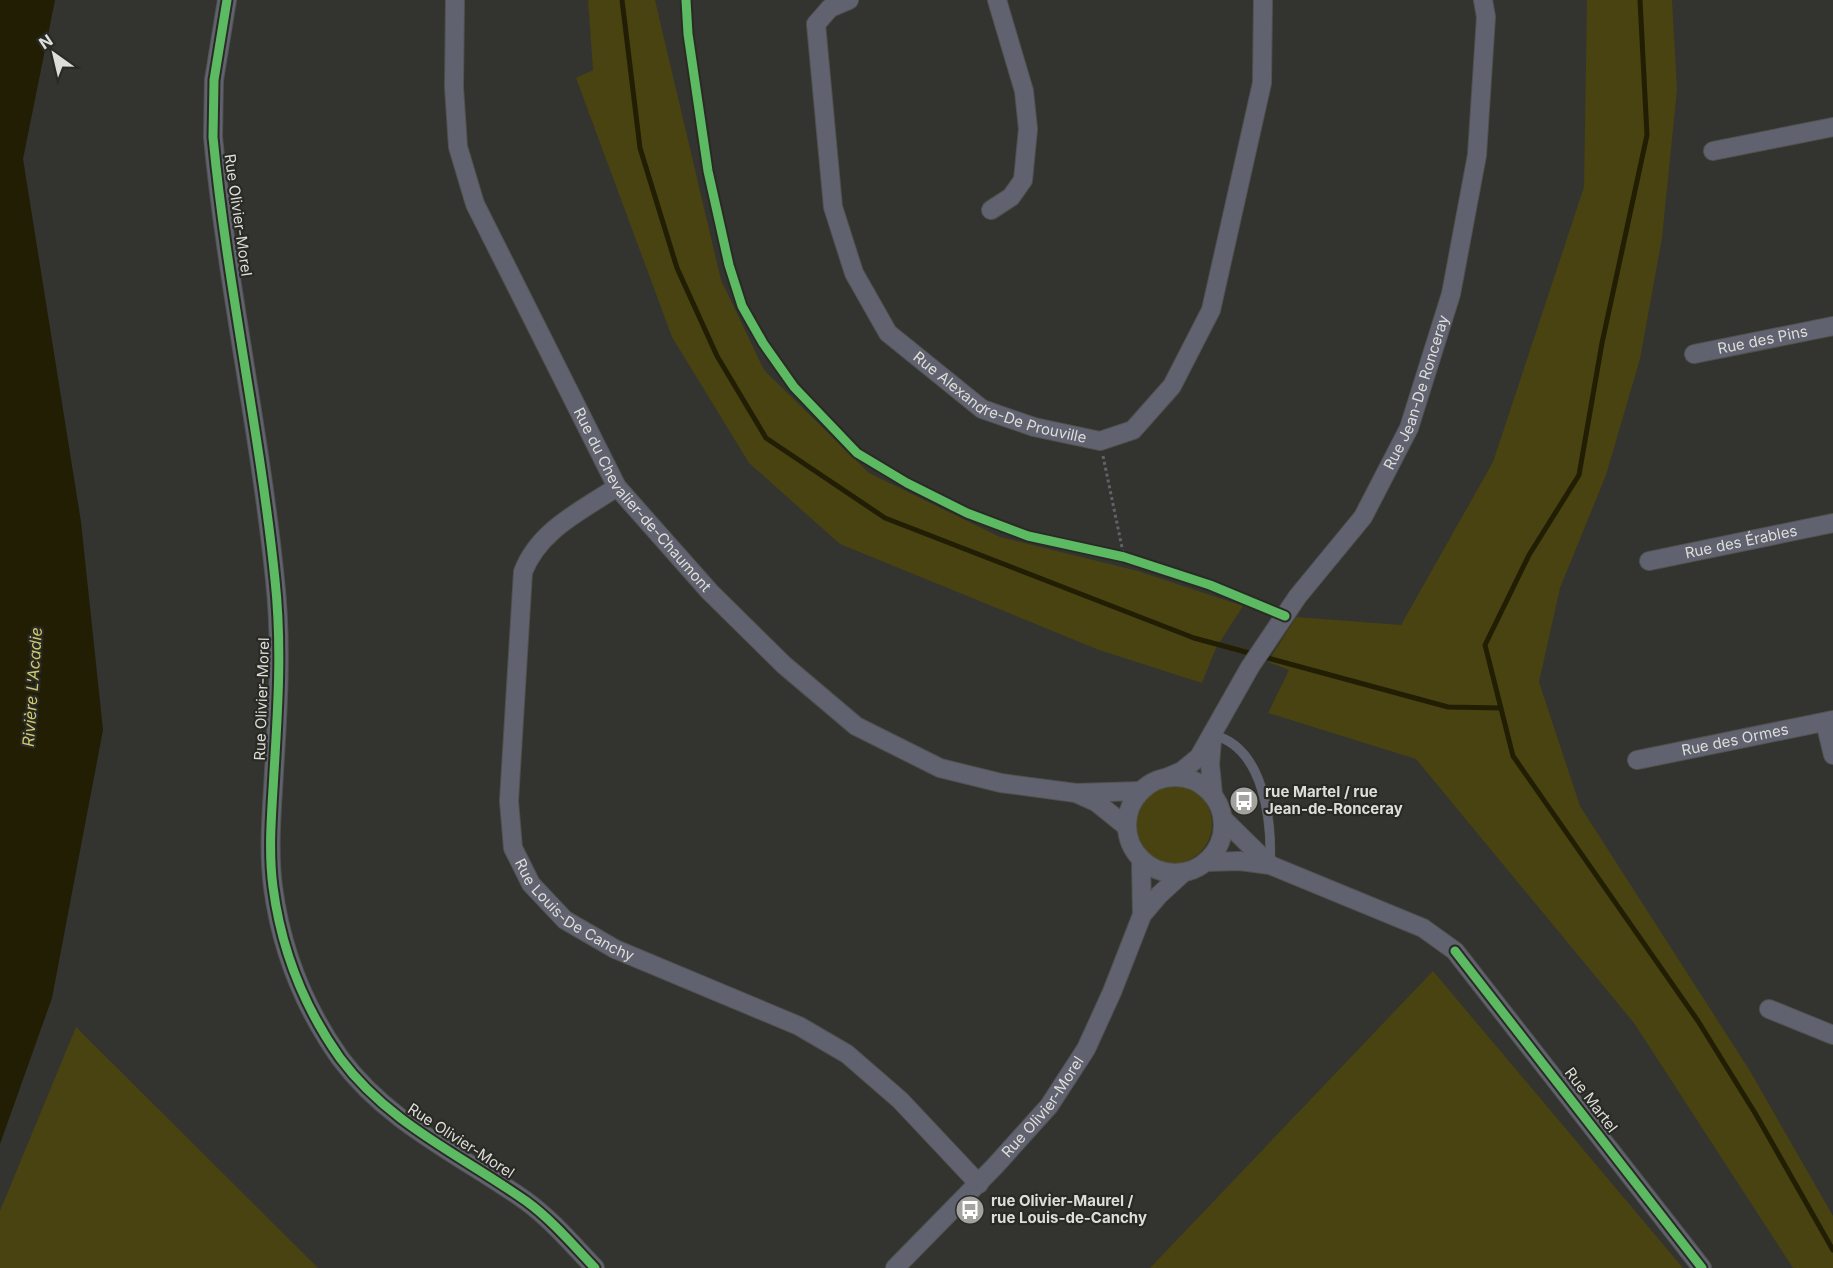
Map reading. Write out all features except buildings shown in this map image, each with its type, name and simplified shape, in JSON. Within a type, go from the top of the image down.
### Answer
[{"type":"street","name":"Rue Olivier-Morel","points":[[227,0],[214,72],[213,137],[275,579],[279,687],[271,857],[277,909],[288,953],[300,988],[331,1044],[377,1099],[424,1137],[529,1203],[554,1224],[595,1268]]},
{"type":"street","name":"Rue du Chevalier-de-Chaumont","points":[[455,0],[454,87],[458,147],[475,204],[617,487],[718,600],[784,665],[856,726],[940,768],[1001,783],[1076,793],[1141,791]]},
{"type":"street","name":"Rue Alexandre-De Prouville","points":[[849,0],[830,8],[816,24],[826,145],[833,207],[854,273],[882,323],[888,333],[982,409],[1034,427],[1100,441],[1133,430],[1172,386],[1211,310],[1262,83],[1263,0]]},
{"type":"street","points":[[991,210],[1011,197],[1023,180],[1028,129],[1024,92],[997,0]]},
{"type":"street","name":"Rue Jean-De Ronceray","points":[[1168,777],[1192,764],[1213,735],[1250,667],[1298,596],[1364,517],[1409,428],[1451,294],[1477,155],[1486,17],[1483,0]]},
{"type":"street","points":[[1713,151],[1833,127]]},
{"type":"street","name":"Rue des Pins","points":[[1694,354],[1833,326]]},
{"type":"street","name":"Rue Louis-De Canchy","points":[[617,487],[543,538],[530,554],[523,572],[509,801],[513,848],[531,884],[565,920],[615,949],[799,1026],[847,1054],[900,1100],[979,1184]]},
{"type":"street","name":"Rue des Érables","points":[[1649,561],[1833,523]]},
{"type":"street","points":[[1829,721],[1833,755]]},
{"type":"street","name":"Rue des Ormes","points":[[1637,760],[1829,721]]},
{"type":"street","name":"Rue Jean-De Ronceray","points":[[1213,735],[1210,764],[1213,795]]},
{"type":"street","points":[[1168,777],[1183,778],[1198,783],[1213,795],[1223,819],[1270,865],[1240,861],[1206,862],[1183,873],[1159,870],[1141,859],[1134,850],[1127,827],[1133,802],[1150,784],[1168,777]]},
{"type":"street","name":"Rue du Chevalier-de-Chaumont","points":[[1076,793],[1096,802],[1127,827]]},
{"type":"street","points":[[1206,862],[1220,843],[1223,819]]},
{"type":"street","name":"Rue Olivier-Morel","points":[[1141,859],[1142,915]]},
{"type":"street","name":"Rue Martel","points":[[1270,865],[1423,928],[1443,940],[1455,951],[1702,1268]]},
{"type":"street","name":"Rue Olivier-Morel","points":[[895,1268],[1029,1130],[1070,1075],[1103,1013],[1142,915],[1158,895],[1183,873]]},
{"type":"street","points":[[1769,1009],[1833,1035]]},
{"type":"lane","points":[[1213,735],[1229,739],[1239,748],[1258,782],[1271,822],[1270,865]]},
{"type":"path","points":[[1100,441],[1119,556],[1135,561]]},
{"type":"shaded area","points":[[588,0],[655,0],[721,280],[764,370],[869,473],[1000,537],[1138,571],[1243,606],[1216,648],[1202,683],[1099,650],[840,544],[749,463],[672,337],[576,78],[593,70]]},
{"type":"shaded area","points":[[1587,0],[1672,0],[1677,89],[1662,238],[1640,359],[1606,475],[1560,588],[1539,682],[1580,806],[1750,1071],[1833,1216],[1833,1268],[1793,1268],[1634,1023],[1416,759],[1268,713],[1289,670],[1268,662],[1296,617],[1401,625],[1493,462],[1584,187]]},
{"type":"shaded area","points":[[1172,784],[1187,787],[1200,796],[1209,809],[1212,824],[1209,839],[1200,852],[1187,861],[1172,864],[1157,861],[1144,852],[1135,839],[1132,824],[1135,809],[1144,796],[1157,787]]},
{"type":"shaded area","points":[[1433,971],[1683,1268],[1150,1268]]},
{"type":"shaded area","points":[[76,1027],[318,1268],[0,1268],[0,1211]]},
{"type":"water","name":"Rivière L'Acadie","points":[[0,0],[55,0],[23,159],[81,522],[103,730],[52,998],[0,1144]]},
{"type":"waterway","points":[[622,0],[640,148],[677,268],[717,356],[766,438],[885,518],[1194,638],[1448,707],[1501,708]]},
{"type":"waterway","points":[[1640,0],[1647,135],[1602,343],[1579,475],[1529,555],[1485,645],[1513,756],[1698,1021],[1755,1113],[1833,1250]]},
{"type":"cycle path","points":[[227,0],[214,80],[213,137],[226,248],[269,525],[277,604],[279,676],[271,815],[271,858],[277,910],[288,954],[315,1018],[340,1058],[359,1081],[403,1120],[536,1208],[595,1268]]},
{"type":"cycle path","points":[[686,0],[688,34],[708,171],[729,265],[742,306],[763,343],[794,387],[857,453],[907,483],[967,513],[1028,536],[1124,557],[1210,585],[1285,616]]},
{"type":"cycle path","points":[[1455,951],[1702,1268]]},
{"type":"place","name":"rue Martel / rue Jean-de-Ronceray","points":[[1244,801]]},
{"type":"place","name":"rue Olivier-Maurel / rue Louis-de-Canchy","points":[[970,1210]]}]
